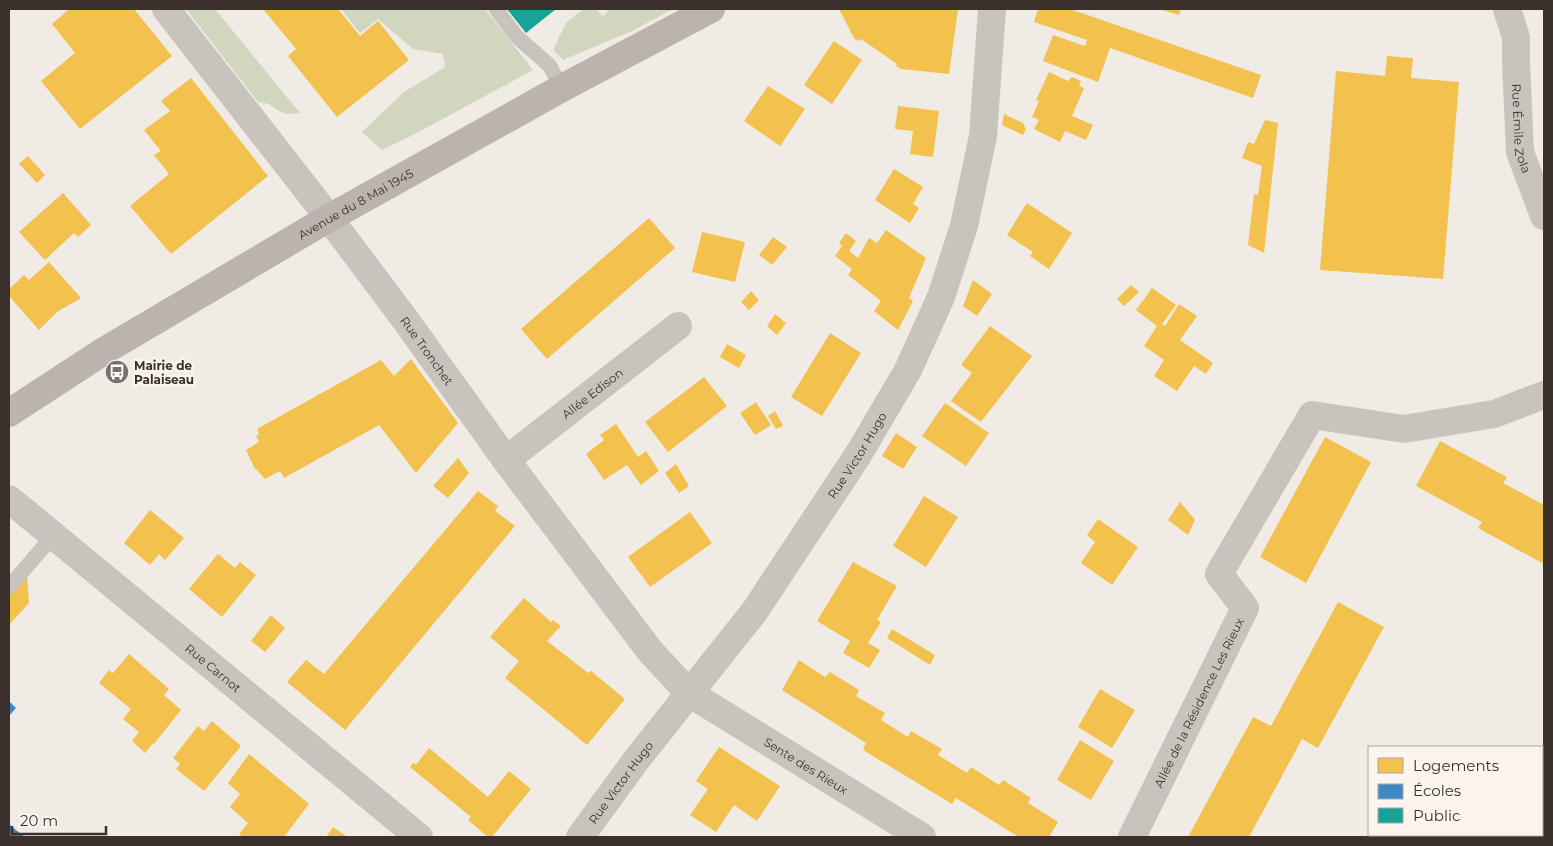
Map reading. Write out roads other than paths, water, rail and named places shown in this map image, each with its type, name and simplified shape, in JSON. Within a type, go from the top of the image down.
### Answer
[{"type":"main road","name":"Avenue du 8 Mai 1945","points":[[9,413],[104,350],[329,218],[562,88],[711,9]]},
{"type":"street","name":"Rue Tronchet","points":[[166,9],[329,218],[404,318],[506,460],[650,651],[689,693]]},
{"type":"street","name":"Rue Victor Hugo","points":[[580,837],[637,759],[754,612],[858,455],[908,370],[941,297],[964,226],[984,136],[992,9]]},
{"type":"street","points":[[1507,9],[1516,37]]},
{"type":"street","points":[[1516,37],[1528,9]]},
{"type":"street","name":"Rue Émile Zola","points":[[1516,37],[1520,152],[1544,216]]},
{"type":"street","name":"Allée Edison","points":[[506,460],[678,326]]},
{"type":"street","name":"Allée de la Résidence Les Rieux","points":[[1132,837],[1245,608],[1219,574],[1312,415],[1404,429],[1494,414],[1544,395]]},
{"type":"street","name":"Rue Carnot","points":[[9,498],[419,837]]},
{"type":"street","name":"Sente des Rieux","points":[[689,693],[922,837]]},
{"type":"lane","points":[[496,9],[517,36],[549,65],[562,88]]},
{"type":"lane","points":[[9,587],[53,536]]},
{"type":"place","name":"Mairie de Palaiseau","points":[[117,372]]}]
